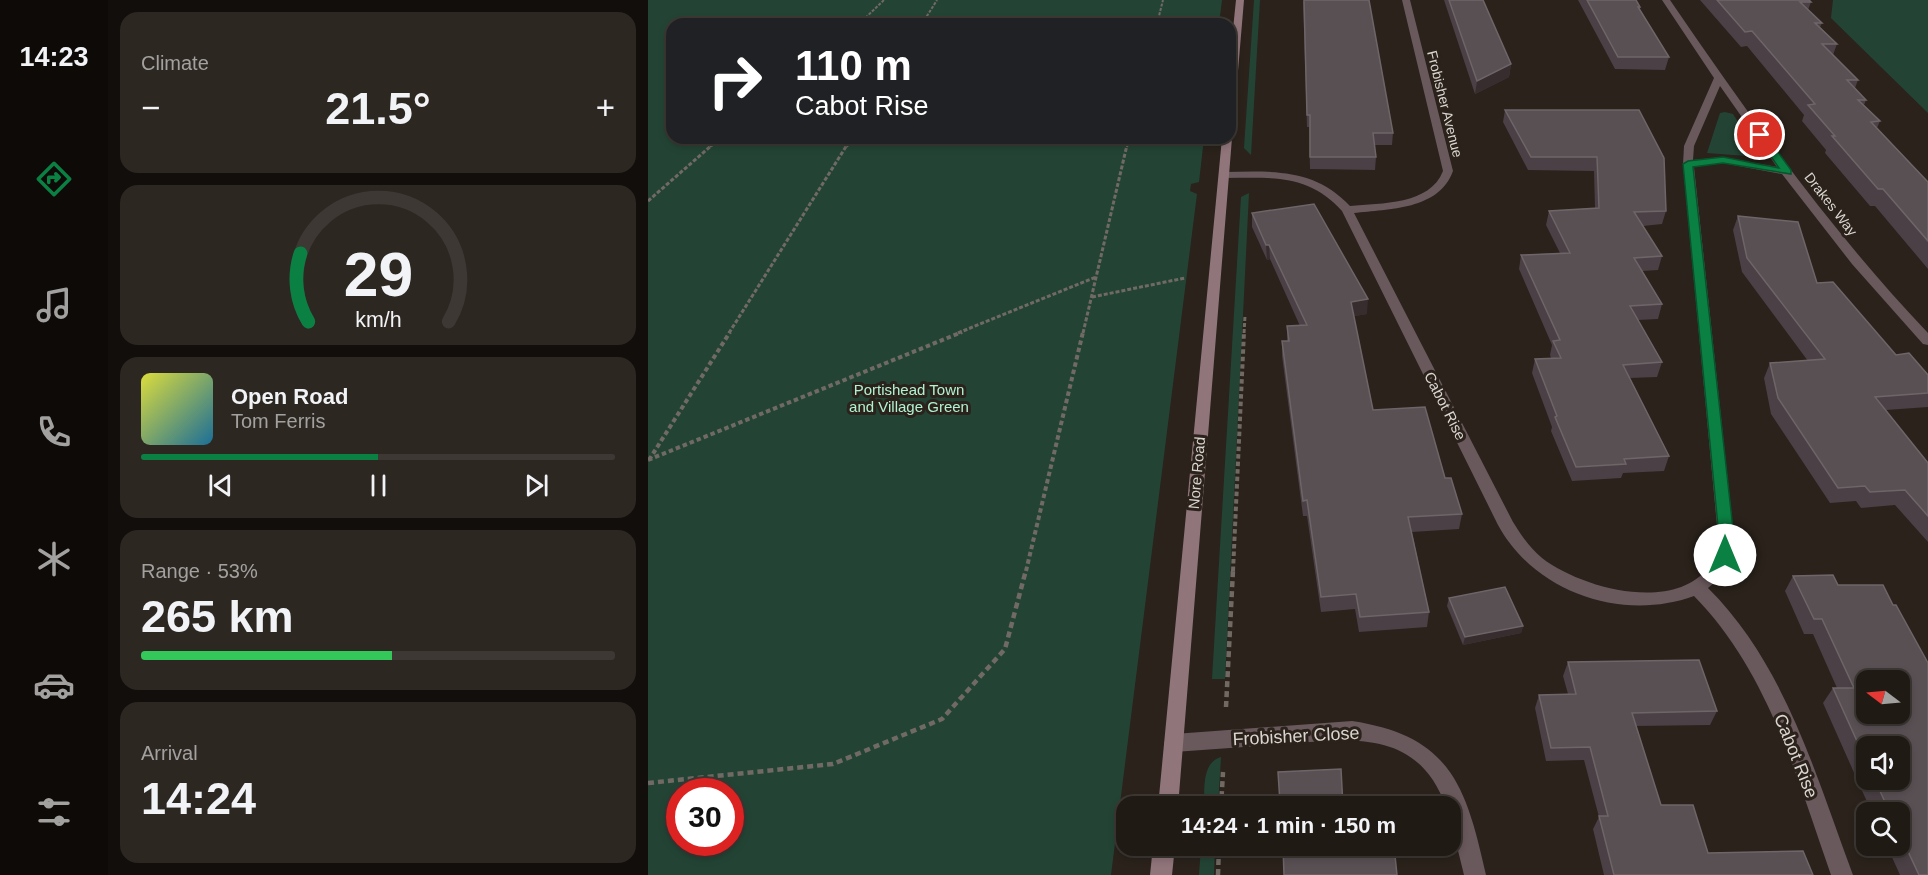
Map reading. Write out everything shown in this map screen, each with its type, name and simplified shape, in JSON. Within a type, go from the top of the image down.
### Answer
[{"type":"street","points":[[1236,42],[1240,0]]},
{"type":"street","name":"Frobisher Avenue","points":[[1347,210],[1426,197],[1442,187],[1447,178],[1448,171],[1406,0]]},
{"type":"street","name":"Drakes Way","points":[[1666,0],[1787,172],[1857,263],[1928,340]]},
{"type":"street","points":[[1719,78],[1689,146],[1688,164],[1723,160],[1787,172]]},
{"type":"street","name":"Nore Road","points":[[1169,796],[1227,144]]},
{"type":"street","name":"Cabot Rise","points":[[1224,175],[1306,180],[1326,190],[1347,210],[1519,547],[1538,564],[1561,578],[1616,597],[1652,600],[1672,597],[1696,587],[1716,572],[1727,547],[1688,164]]},
{"type":"street","name":"Cabot Rise","points":[[1696,587],[1723,612],[1757,669],[1792,743],[1842,875]]},
{"type":"street","name":"Frobisher Close","points":[[1174,744],[1352,730],[1381,734],[1405,743],[1429,759],[1448,785],[1463,820],[1475,875]]},
{"type":"street","points":[[1161,875],[1163,856]]},
{"type":"path","points":[[865,18],[884,0]]},
{"type":"path","points":[[926,18],[937,0]]},
{"type":"path","points":[[1158,18],[1163,0]]},
{"type":"path","points":[[648,201],[713,144]]},
{"type":"path","points":[[648,461],[848,144]]},
{"type":"path","points":[[648,783],[833,764],[942,719],[1005,649],[1028,564],[1128,144]]},
{"type":"path","points":[[1092,297],[1215,272]]},
{"type":"path","points":[[648,461],[1096,277]]},
{"type":"path","points":[[1222,796],[1245,305]]},
{"type":"path","points":[[1218,875],[1219,856]]},
{"type":"green space","name":"Portishead Town and Village Green","points":[[648,0],[1222,0],[1220,18],[666,18],[666,144],[1203,144],[1199,182],[1191,184],[1190,191],[1197,194],[1121,796],[1116,796],[1116,835],[1111,875],[648,875]]},
{"type":"green space","points":[[1254,0],[1260,0],[1251,155],[1244,148]]},
{"type":"green space","points":[[1833,0],[1928,0],[1928,113],[1831,18]]},
{"type":"green space","points":[[1720,113],[1733,114],[1760,157],[1707,153]]},
{"type":"green space","points":[[1249,193],[1225,679],[1212,679],[1241,197]]},
{"type":"green space","points":[[1221,757],[1219,796],[1204,796],[1207,771],[1215,760]]},
{"type":"green space","points":[[1200,856],[1215,856],[1214,875],[1199,875]]},
{"type":"building","points":[[1304,0],[1369,0],[1393,133],[1373,133],[1376,157],[1310,157]]},
{"type":"building","points":[[1449,0],[1483,0],[1511,64],[1477,81]]},
{"type":"building","points":[[1587,0],[1636,0],[1669,57],[1618,57]]},
{"type":"building","points":[[1717,0],[1809,0],[1811,2],[1800,2],[1822,23],[1815,23],[1837,44],[1822,44],[1858,80],[1847,80],[1866,100],[1858,100],[1880,121],[1871,122],[1928,182],[1928,241],[1883,189],[1878,189],[1832,136],[1835,136],[1808,105],[1815,104],[1752,31],[1745,32]]},
{"type":"building","points":[[1505,110],[1639,110],[1664,158],[1666,211],[1634,212],[1662,256],[1634,258],[1662,304],[1630,306],[1662,362],[1623,365],[1669,456],[1624,459],[1626,464],[1576,467],[1555,417],[1557,416],[1535,359],[1561,358],[1553,341],[1560,340],[1521,255],[1570,253],[1549,211],[1599,208],[1597,157],[1531,157]]},
{"type":"building","points":[[1314,204],[1368,299],[1351,302],[1373,410],[1425,407],[1445,478],[1451,478],[1462,514],[1408,517],[1429,612],[1360,617],[1356,594],[1321,597],[1307,500],[1303,501],[1282,341],[1289,341],[1287,326],[1307,325],[1252,213]]},
{"type":"building","points":[[1738,216],[1798,222],[1817,283],[1833,282],[1896,355],[1909,353],[1928,375],[1928,393],[1875,397],[1928,463],[1928,516],[1905,490],[1870,492],[1865,486],[1838,488],[1778,398],[1770,363],[1825,359],[1747,258]]},
{"type":"building","points":[[1833,575],[1838,585],[1883,585],[1928,663],[1928,875],[1919,875],[1910,856],[1910,802],[1885,802],[1880,790],[1910,790],[1910,736],[1856,736],[1856,739],[1833,688],[1854,688],[1822,619],[1814,619],[1793,576]]},
{"type":"building","points":[[1505,587],[1523,626],[1465,637],[1449,598]]},
{"type":"building","points":[[1699,660],[1717,711],[1632,713],[1661,805],[1693,805],[1708,853],[1803,851],[1813,875],[1614,875],[1599,816],[1608,816],[1590,747],[1551,748],[1539,695],[1576,694],[1568,662]]},
{"type":"building","points":[[1341,769],[1342,796],[1280,796],[1278,772]]},
{"type":"building","points":[[1283,856],[1395,856],[1397,875],[1284,875]]},
{"type":"route","points":[[1725,555],[1727,547],[1688,164],[1723,160],[1787,172],[1760,135]]}]
